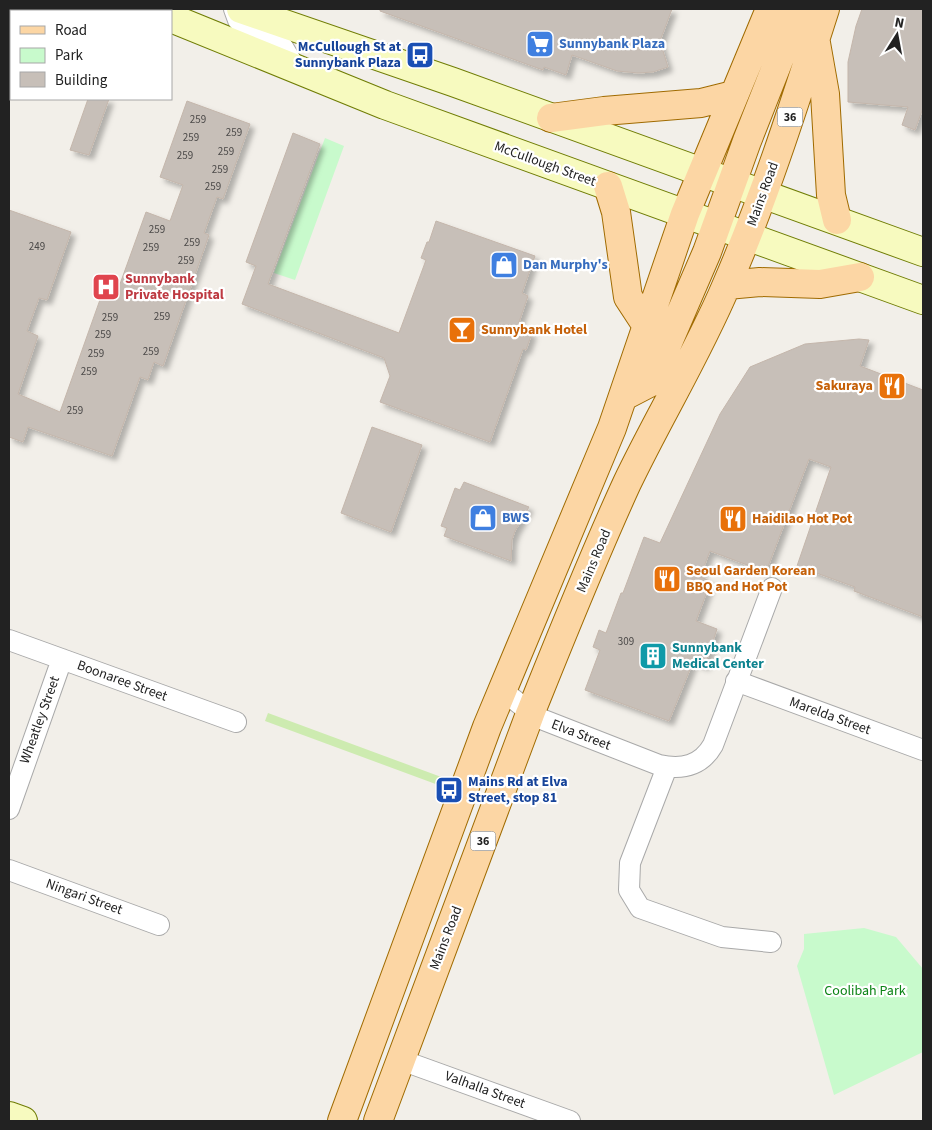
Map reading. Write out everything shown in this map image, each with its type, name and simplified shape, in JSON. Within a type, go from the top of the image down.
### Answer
[{"type":"main road","points":[[241,9],[274,15],[551,118],[923,252]]},
{"type":"main road","name":"36","points":[[342,1121],[502,690],[596,468],[624,396],[701,172],[770,9]]},
{"type":"main road","points":[[624,396],[651,382],[704,261],[799,9]]},
{"type":"main road","name":"Mains Road","points":[[378,1121],[530,714],[628,482],[703,337],[747,236],[776,162],[825,9]]},
{"type":"main road","name":"McCullough Street","points":[[172,18],[385,105],[923,300]]},
{"type":"main road","points":[[815,39],[825,94],[831,195],[837,220]]},
{"type":"main road","points":[[551,118],[604,111],[702,103],[733,95]]},
{"type":"main road","points":[[608,186],[616,212],[628,297],[647,326]]},
{"type":"main road","points":[[727,285],[760,282],[820,284],[860,277]]},
{"type":"main road","points":[[9,1116],[23,1121]]},
{"type":"street","points":[[234,9],[238,20],[246,29],[282,46],[296,70]]},
{"type":"street","points":[[771,942],[722,937],[640,908],[629,890],[630,863],[666,766],[690,764],[705,757],[713,744],[772,588]]},
{"type":"street","name":"Boonaree Street","points":[[9,640],[236,722]]},
{"type":"street","name":"Wheatley Street","points":[[9,809],[62,659]]},
{"type":"street","name":"Marelda Street","points":[[736,681],[923,750]]},
{"type":"street","name":"Elva Street","points":[[502,690],[530,714],[666,766]]},
{"type":"street","name":"Ningari Street","points":[[9,870],[159,924]]},
{"type":"street","name":"Valhalla Street","points":[[401,1060],[570,1121]]},
{"type":"green space","points":[[325,138],[344,146],[295,280],[274,273]]},
{"type":"green space","points":[[268,713],[444,778],[441,786],[265,721]]},
{"type":"green space","name":"Coolibah Park","points":[[864,928],[896,937],[923,969],[923,1052],[834,1095],[797,966],[804,949],[804,934]]},
{"type":"building","name":"Sunnybank Plaza","points":[[380,9],[672,9],[660,41],[668,67],[653,72],[617,71],[572,55],[566,75],[544,67],[543,70],[380,11]]},
{"type":"building","points":[[862,9],[923,9],[923,108],[915,130],[902,125],[908,107],[848,102],[848,62]]},
{"type":"building","points":[[88,100],[109,100],[89,155],[70,150]]},
{"type":"building","points":[[187,101],[250,124],[223,199],[217,197],[204,233],[209,235],[163,366],[154,362],[148,380],[140,377],[112,456],[28,427],[23,442],[9,437],[9,210],[71,232],[47,300],[39,298],[27,331],[38,336],[18,394],[60,412],[107,280],[120,284],[146,212],[170,221],[183,185],[160,177]]},
{"type":"building","name":"Sunnybank Hotel","points":[[293,133],[320,144],[268,284],[399,333],[426,260],[421,258],[436,221],[535,256],[522,293],[528,296],[517,328],[532,333],[526,350],[523,349],[490,442],[380,402],[390,376],[384,358],[242,304],[256,266],[246,262]]},
{"type":"building","points":[[859,339],[869,340],[860,366],[923,390],[923,617],[854,591],[855,587],[797,566],[831,467],[809,459],[766,572],[710,551],[700,577],[711,581],[696,621],[717,629],[705,666],[693,662],[669,721],[585,690],[600,650],[593,647],[599,630],[606,633],[644,537],[660,543],[720,414],[750,367],[805,344]]},
{"type":"building","points":[[372,427],[422,445],[391,532],[341,513]]},
{"type":"building","name":"BWS","points":[[464,482],[529,507],[512,540],[511,561],[444,536],[447,528],[441,526],[455,488],[460,490]]},
{"type":"place","name":"Sunnybank Plaza","points":[[540,44]]},
{"type":"place","name":"McCullough St at Sunnybank Plaza","points":[[420,55]]},
{"type":"place","name":"Dan Murphy's","points":[[504,265]]},
{"type":"place","name":"Sunnybank Private Hospital","points":[[106,287]]},
{"type":"place","name":"Sunnybank Hotel","points":[[462,330]]},
{"type":"place","name":"Sakuraya","points":[[892,386]]},
{"type":"place","name":"BWS","points":[[483,518]]},
{"type":"place","name":"Haidilao Hot Pot","points":[[733,519]]},
{"type":"place","name":"Seoul Garden Korean BBQ and Hot Pot","points":[[667,579]]},
{"type":"place","name":"Sunnybank Medical Center","points":[[653,656]]},
{"type":"place","name":"Mains Rd at Elva Street, stop 81","points":[[449,790]]}]
